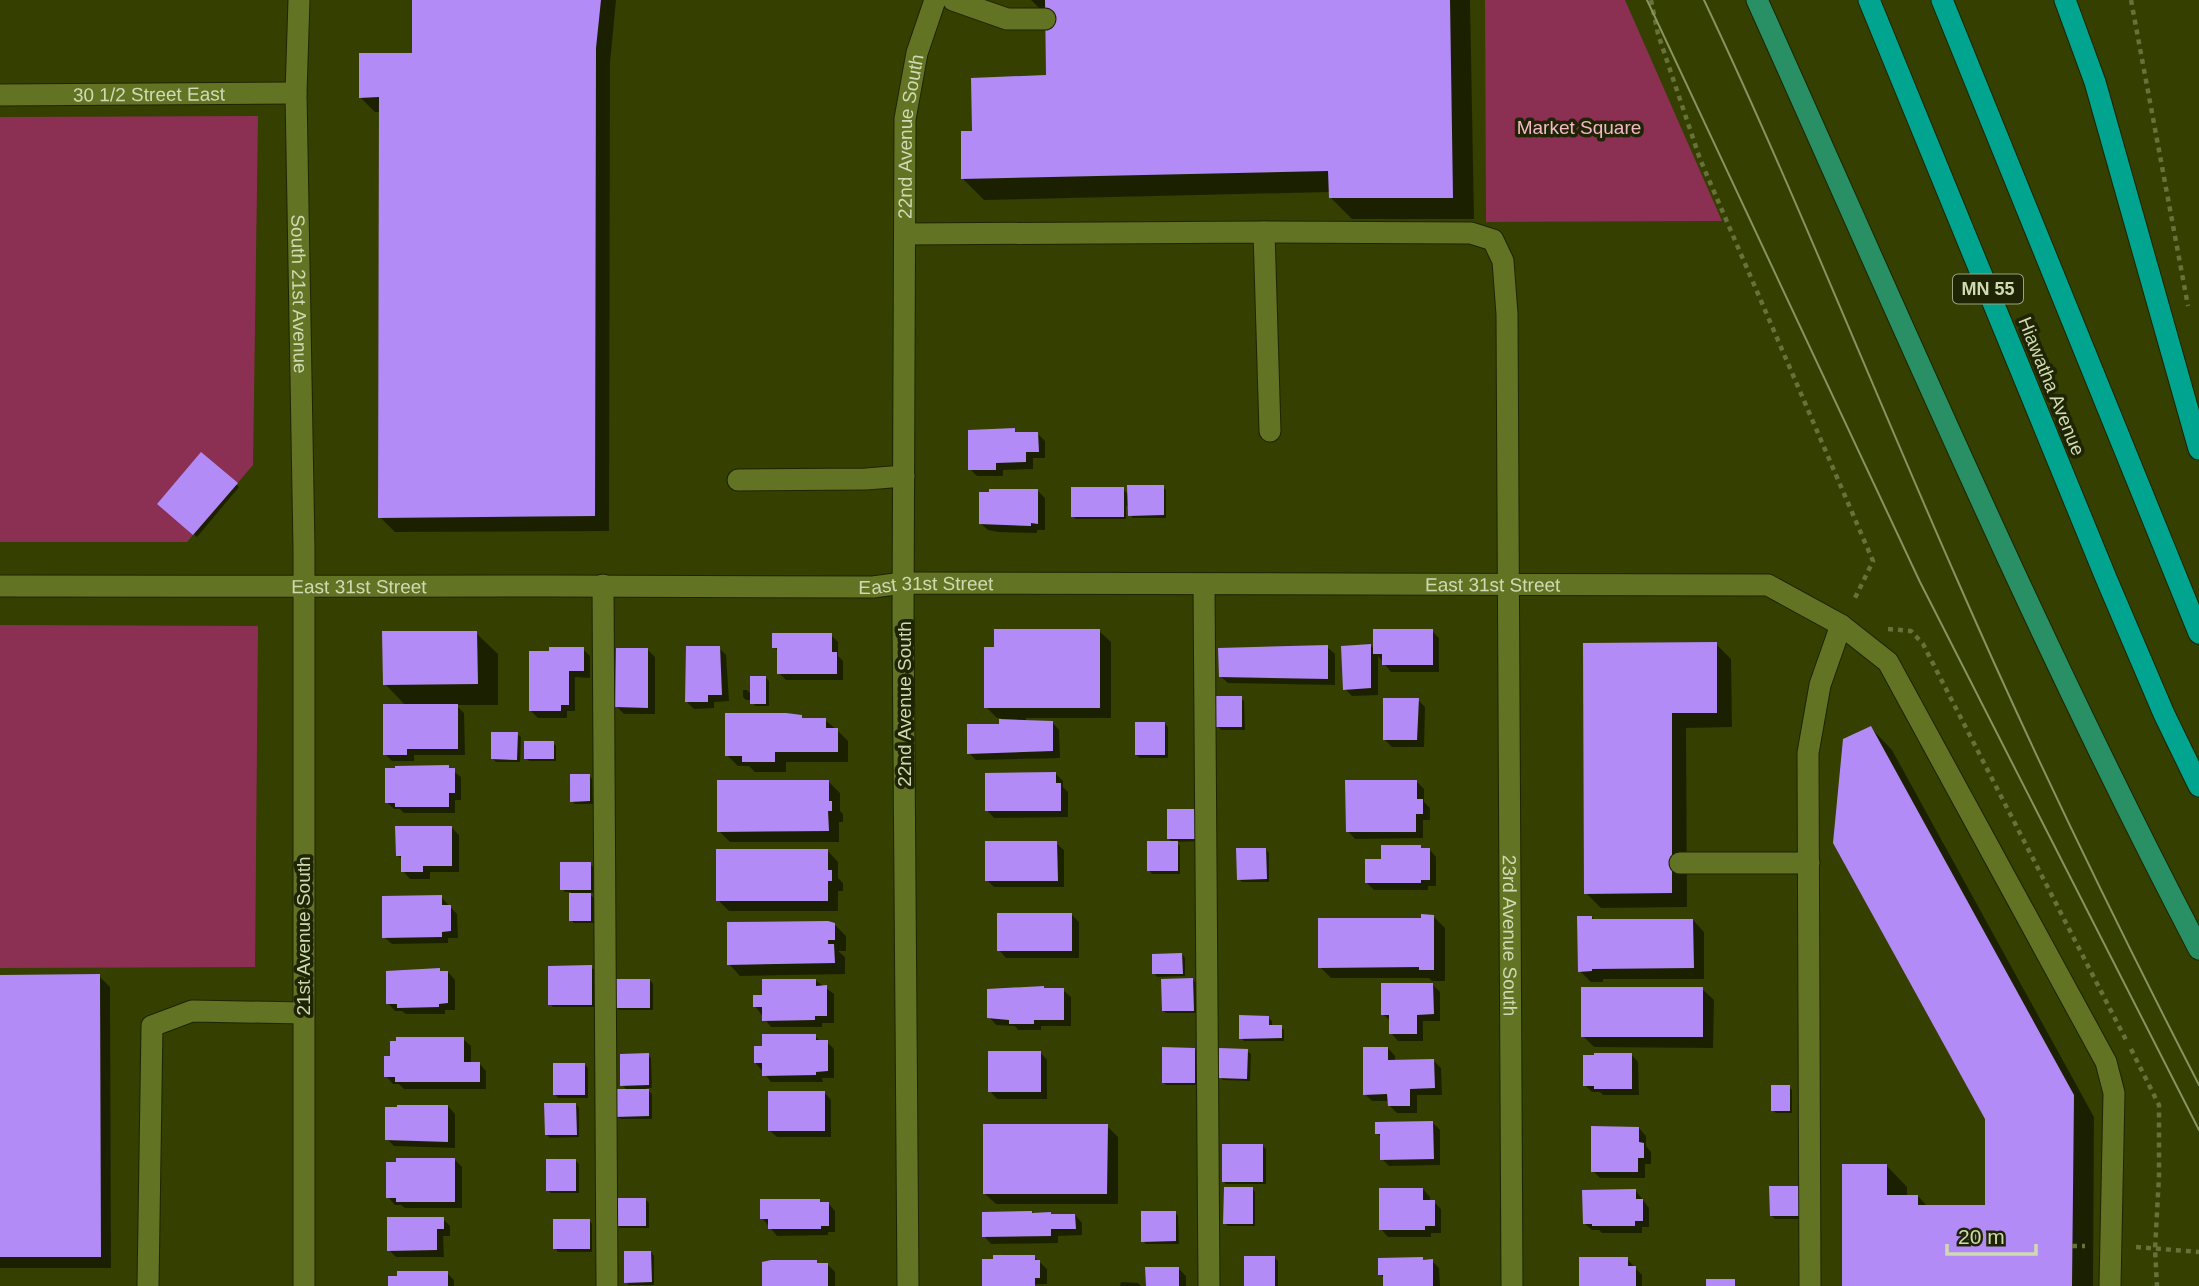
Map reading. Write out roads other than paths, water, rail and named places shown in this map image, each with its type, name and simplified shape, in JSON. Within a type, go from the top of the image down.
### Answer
[{"type":"highway","name":"Hiawatha Avenue","points":[[1869,0],[2106,578],[2164,714],[2199,786]]},
{"type":"highway","name":"MN 55","points":[[1942,0],[2199,633]]},
{"type":"highway","points":[[2065,0],[2095,82],[2199,449]]},
{"type":"main road","points":[[1756,0],[2053,658],[2155,866],[2199,949]]},
{"type":"street","name":"South 21st Avenue","points":[[299,0],[296,93],[304,587]]},
{"type":"street","name":"22nd Avenue South","points":[[908,1286],[904,583],[905,120],[917,52],[935,0]]},
{"type":"street","points":[[953,0],[1007,19],[1045,19]]},
{"type":"street","name":"30 1/2 Street East","points":[[0,96],[296,93]]},
{"type":"street","points":[[1264,232],[1270,431]]},
{"type":"street","name":"23rd Avenue South","points":[[906,234],[1471,233],[1493,240],[1503,261],[1507,314],[1511,1286]]},
{"type":"street","points":[[738,480],[904,476]]},
{"type":"street","name":"East 31st Street","points":[[0,586],[873,587],[904,583],[1768,585],[1841,625],[1888,662],[2106,1062],[2113,1093],[2110,1286]]},
{"type":"street","points":[[1205,584],[1209,1286]]},
{"type":"street","points":[[603,585],[607,1286]]},
{"type":"street","name":"21st Avenue South","points":[[304,587],[304,1286]]},
{"type":"street","points":[[1810,1286],[1808,753],[1820,685],[1841,625]]},
{"type":"street","points":[[1680,863],[1809,863]]},
{"type":"street","points":[[148,1286],[152,1026],[192,1011],[303,1013]]},
{"type":"tram line","points":[[1647,0],[1920,582],[2199,1130]]},
{"type":"tram line","points":[[1704,0],[1769,143],[1984,641],[2104,896],[2199,1085]]},
{"type":"park label","name":"Market Square","points":[[1579,127]]}]
